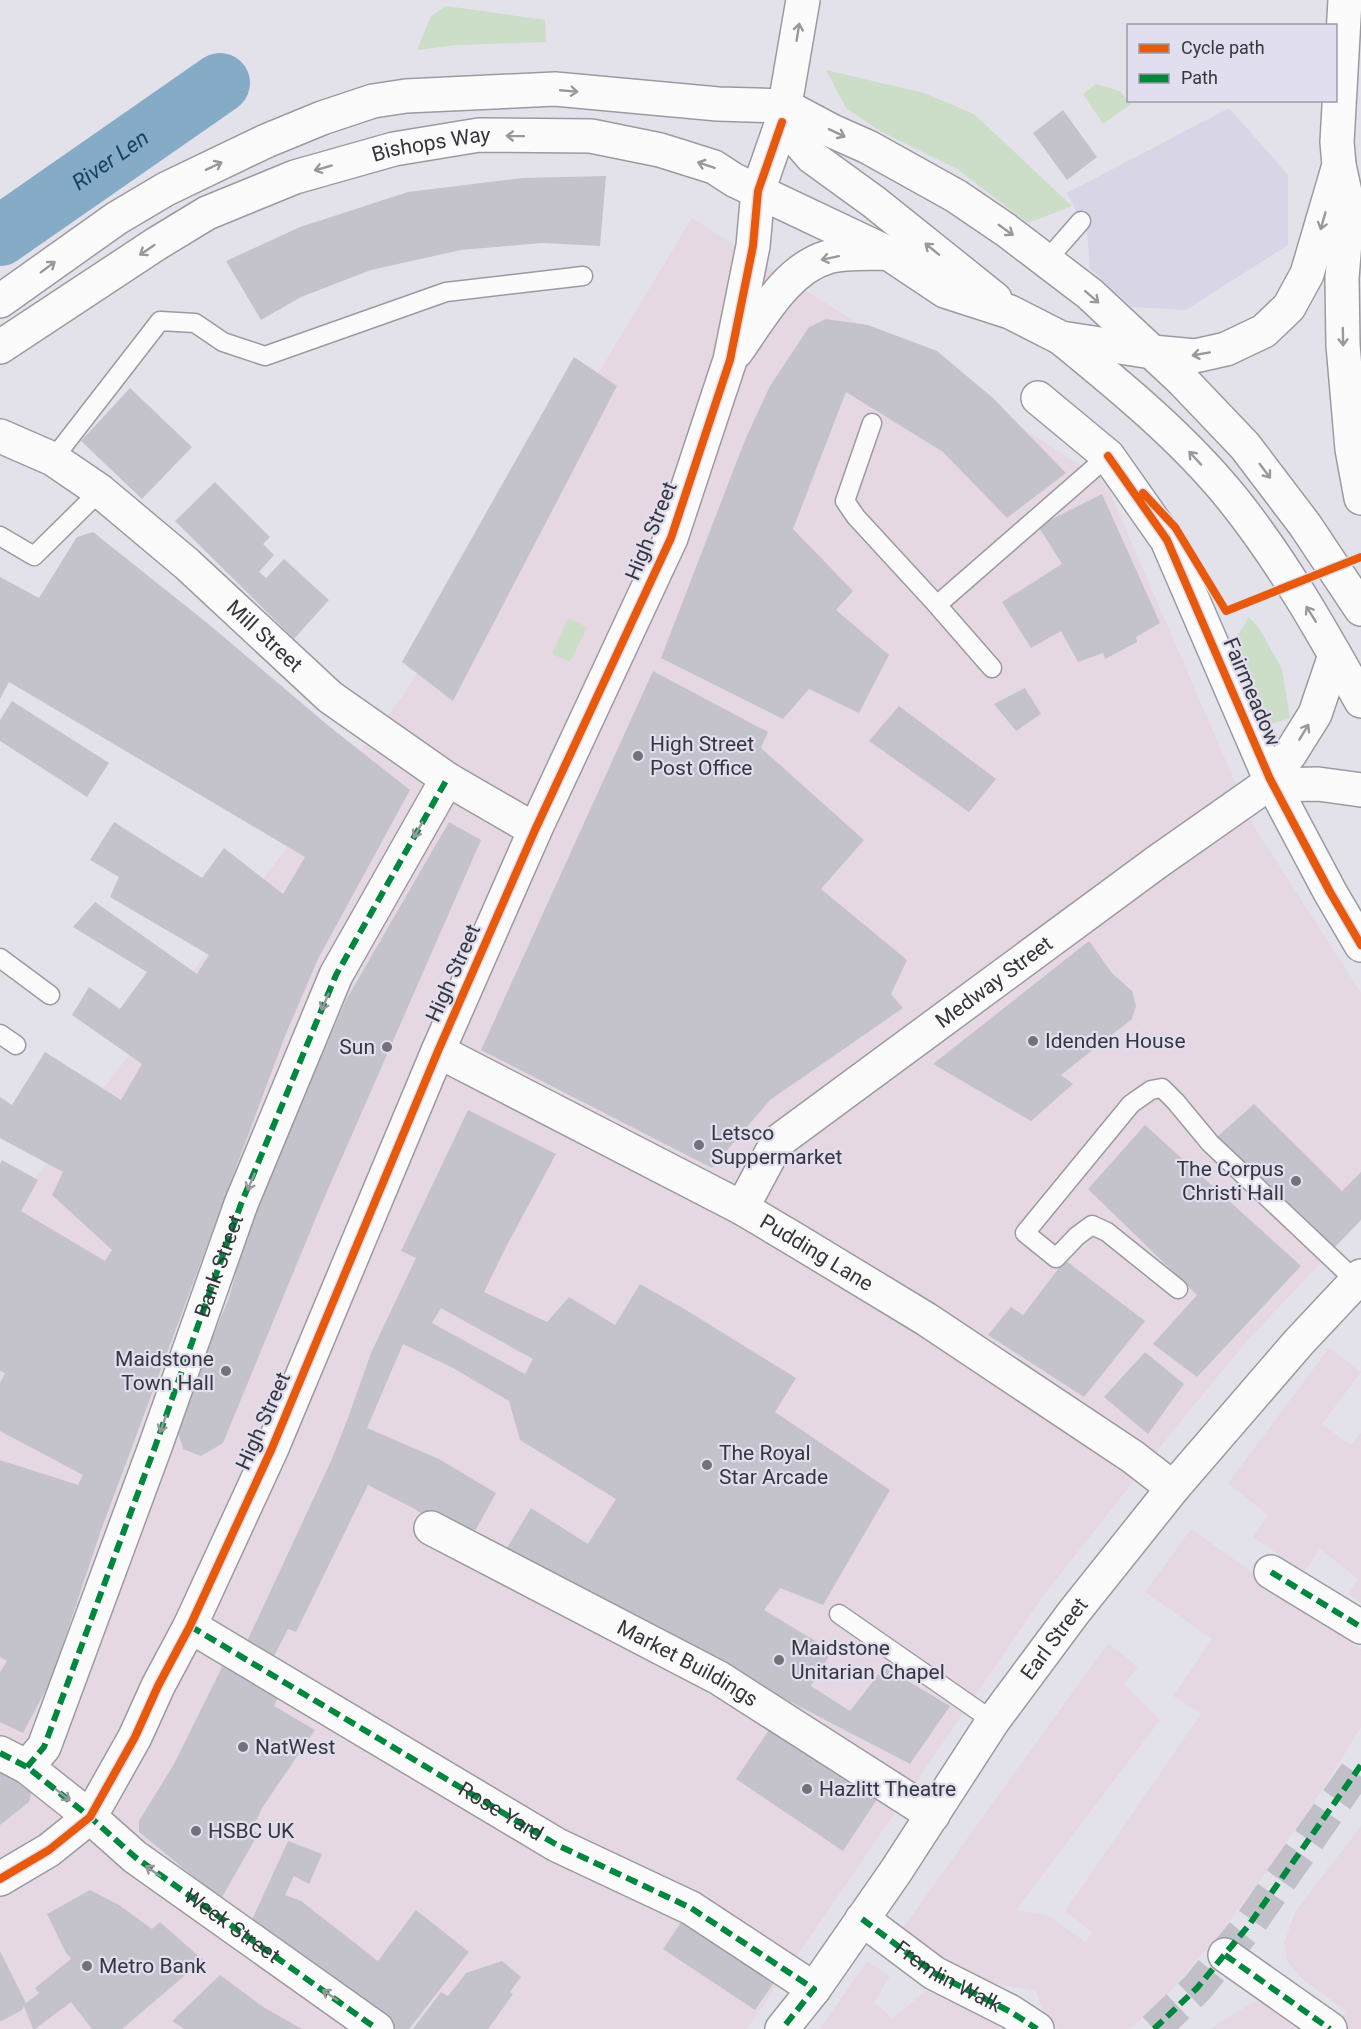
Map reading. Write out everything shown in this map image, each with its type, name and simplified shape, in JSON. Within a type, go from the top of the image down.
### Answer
[{"type":"main road","name":"High Street","points":[[90,1817],[135,1737],[158,1686],[190,1626],[272,1448],[438,1051],[536,830],[671,538],[730,360],[753,246],[758,191],[784,114],[803,0]]},
{"type":"main road","points":[[1061,338],[1195,356],[1226,349],[1264,331],[1289,307],[1307,274],[1338,151],[1345,0]]},
{"type":"main road","points":[[0,301],[85,239],[166,189],[266,141],[322,118],[373,101],[406,96],[555,89],[718,104],[784,114],[832,130],[868,147],[956,196],[1006,230],[1090,294],[1152,352],[1245,446],[1305,525],[1361,609]]},
{"type":"main road","points":[[784,114],[812,158],[874,202],[1010,312],[1061,338],[1140,404],[1193,456],[1230,496],[1285,572],[1361,701]]},
{"type":"main road","name":"Bishops Way","points":[[0,347],[207,213],[295,177],[394,149],[478,135],[591,136],[660,150],[706,165],[888,253],[945,291],[1010,312]]},
{"type":"main road","points":[[1338,151],[1348,206],[1342,278],[1343,345],[1353,449],[1361,498]]},
{"type":"main road","name":"High Street","points":[[730,360],[779,293],[804,267],[829,257],[888,253]]},
{"type":"main road","name":"Fairmeadow","points":[[1038,398],[1108,456],[1167,540],[1271,782],[1334,900],[1361,945]]},
{"type":"main road","name":"Mill Street","points":[[0,436],[53,459],[100,491],[187,564],[330,697],[447,779],[536,830]]},
{"type":"main road","name":"Medway Street","points":[[742,1208],[780,1140],[1157,862],[1271,782],[1315,714],[1335,655]]},
{"type":"main road","name":"Bank Street","points":[[14,1760],[44,1747],[159,1436],[241,1204],[336,975],[447,779]]},
{"type":"main road","points":[[1271,782],[1318,784],[1361,790]]},
{"type":"main road","name":"Pudding Lane","points":[[438,1051],[742,1208],[926,1319],[1134,1457],[1173,1488]]},
{"type":"main road","name":"Earl Street","points":[[782,2029],[814,1989],[862,1919],[933,1815],[993,1721],[1074,1612],[1173,1488],[1299,1342],[1358,1278]]},
{"type":"main road","name":"Market Buildings","points":[[431,1528],[718,1678],[933,1815]]},
{"type":"main road","points":[[1271,1572],[1361,1627]]},
{"type":"main road","name":"Rose Yard","points":[[190,1626],[557,1845],[691,1908],[814,1989]]},
{"type":"main road","name":"Week Street","points":[[14,1760],[90,1817],[135,1857],[377,2029]]},
{"type":"main road","points":[[0,1879],[49,1850],[90,1817]]},
{"type":"main road","name":"Fremlin Walk","points":[[862,1919],[934,1973],[1011,2012],[1037,2029]]},
{"type":"main road","points":[[1225,1955],[1330,2029]]},
{"type":"lane","points":[[1046,261],[1081,221]]},
{"type":"lane","points":[[53,459],[160,321],[195,323],[223,342],[265,356],[446,292],[583,276]]},
{"type":"lane","points":[[872,423],[845,501],[856,517],[992,668]]},
{"type":"lane","points":[[937,605],[1108,456]]},
{"type":"lane","points":[[0,536],[34,556],[100,491]]},
{"type":"lane","points":[[0,958],[50,995]]},
{"type":"lane","points":[[0,1034],[16,1045]]},
{"type":"lane","points":[[1178,1289],[1107,1232],[1092,1225],[1077,1236],[1056,1258],[1025,1233],[1131,1104],[1151,1090],[1162,1088],[1210,1143],[1358,1278]]},
{"type":"lane","points":[[839,1614],[993,1721]]},
{"type":"shaded area","points":[[1229,108],[1288,175],[1288,245],[1186,310],[1132,307],[1090,269],[1087,232],[1067,193]]},
{"type":"shaded area","points":[[692,218],[1105,481],[1255,828],[1361,993],[1361,1220],[1247,1341],[1044,1595],[747,2029],[0,2029],[0,1224],[404,694]]},
{"type":"shaded area","points":[[1329,1348],[1361,1372],[1322,1424],[1351,1445],[1361,1432],[1361,1603],[1348,1595],[1358,1579],[1320,1549],[1304,1572],[1253,1537],[1268,1515],[1228,1483]]},
{"type":"shaded area","points":[[1191,1529],[1361,1649],[1361,1727],[1270,1867],[1216,1939],[1166,1996],[1130,2029],[1060,2029],[1046,2021],[1036,1991],[966,1979],[897,1936],[1108,1643],[1138,1667],[1124,1684],[1160,1720],[1016,1910],[1047,1915],[1086,1942],[1092,1932],[1065,1911],[1201,1714],[1173,1696],[1212,1639],[1145,1592]]},
{"type":"shaded area","points":[[1361,1826],[1361,2029],[1333,2029],[1346,2011],[1301,1978],[1287,1961],[1284,1943],[1295,1912]]},
{"type":"shaded area","points":[[867,1961],[890,1976],[874,2003],[893,2018],[938,1981],[1013,2029],[820,2029]]},
{"type":"shaded area","points":[[1271,1999],[1318,2029],[1210,2029],[1251,2003]]},
{"type":"green space","points":[[446,6],[545,20],[546,42],[456,45],[417,50],[431,16]]},
{"type":"green space","points":[[826,70],[924,93],[974,114],[1072,206],[1028,223],[957,169],[880,131],[846,108]]},
{"type":"green space","points":[[1096,84],[1120,91],[1131,104],[1103,124],[1083,94]]},
{"type":"green space","points":[[1249,617],[1259,628],[1282,669],[1290,718],[1264,726],[1245,660],[1236,638]]},
{"type":"green space","points":[[568,618],[587,627],[570,662],[552,654]]},
{"type":"building","points":[[1063,110],[1097,157],[1067,180],[1033,133]]},
{"type":"building","points":[[606,176],[600,246],[542,243],[461,250],[371,270],[301,297],[261,320],[226,261],[300,227],[408,192],[523,178]]},
{"type":"building","points":[[826,319],[868,325],[937,351],[993,398],[1066,473],[1007,518],[943,452],[846,392],[793,529],[853,591],[836,610],[889,655],[859,713],[809,689],[783,719],[661,658],[745,440],[770,386],[809,327]]},
{"type":"building","points":[[574,357],[617,386],[453,701],[402,662]]},
{"type":"building","points":[[130,388],[192,447],[142,499],[81,441]]},
{"type":"building","points":[[215,482],[270,537],[263,544],[274,555],[259,572],[266,578],[284,559],[329,600],[294,639],[175,521]]},
{"type":"building","points":[[1102,494],[1160,623],[1136,637],[1137,642],[1105,659],[1103,653],[1078,662],[1061,631],[1031,648],[1002,602],[1062,564],[1038,526]]},
{"type":"building","points":[[93,532],[410,790],[318,959],[285,1036],[100,1533],[51,1680],[23,1733],[0,1722],[0,1672],[7,1661],[0,1657],[0,1460],[78,1485],[83,1475],[0,1431],[0,1383],[5,1373],[0,1371],[0,1164],[2,1160],[38,1180],[21,1211],[105,1261],[112,1250],[52,1195],[63,1172],[0,1138],[0,1097],[12,1105],[45,1052],[121,1100],[142,1064],[72,1015],[89,987],[120,1009],[147,972],[73,927],[95,902],[197,974],[209,955],[110,897],[119,877],[90,860],[114,822],[202,878],[224,848],[283,894],[305,857],[9,682],[0,699],[0,577],[39,598],[77,537]]},
{"type":"building","points":[[653,671],[768,732],[761,748],[864,840],[821,889],[907,960],[891,994],[903,1008],[770,1100],[712,1168],[481,1050]]},
{"type":"building","points":[[1025,688],[1041,714],[1016,731],[994,704]]},
{"type":"building","points":[[12,701],[109,763],[87,797],[0,741],[0,720]]},
{"type":"building","points":[[899,706],[996,779],[969,812],[869,741]]},
{"type":"building","points":[[449,822],[481,840],[322,1203],[223,1443],[201,1456],[183,1449],[176,1425],[229,1298],[253,1210],[346,1000]]},
{"type":"building","name":"Idenden House","points":[[1089,941],[1112,973],[1132,991],[1136,1006],[1132,1019],[1061,1075],[1073,1084],[1031,1121],[933,1064]]},
{"type":"building","name":"The Corpus Christi Hall","points":[[1254,1104],[1342,1191],[1361,1172],[1361,1220],[1331,1251],[1217,1137]]},
{"type":"building","points":[[468,1110],[556,1154],[484,1292],[547,1322],[569,1297],[615,1325],[640,1284],[796,1378],[775,1412],[890,1490],[823,1605],[780,1588],[764,1610],[832,1651],[811,1686],[850,1711],[884,1667],[950,1706],[910,1764],[504,1553],[531,1508],[588,1544],[616,1499],[520,1440],[509,1401],[453,1368],[403,1344],[367,1428],[439,1459],[496,1493],[469,1542],[411,1507],[368,1485],[296,1632],[288,1629],[270,1664],[243,1650],[331,1461],[371,1353],[416,1258],[401,1251]],"holes":[[[441,1308],[533,1359],[525,1374],[432,1323]]]},
{"type":"building","points":[[1145,1125],[1301,1266],[1197,1377],[1153,1344],[1197,1295],[1088,1189]]},
{"type":"building","points":[[1065,1260],[1145,1321],[1084,1397],[988,1335],[1011,1307],[1023,1315]]},
{"type":"building","points":[[1145,1352],[1184,1384],[1148,1434],[1104,1397]]},
{"type":"building","points":[[225,1661],[280,1693],[274,1706],[315,1730],[262,1808],[252,1830],[258,1834],[221,1899],[139,1832],[139,1821],[174,1764]]},
{"type":"building","name":"Hazlitt Theatre","points":[[771,1727],[878,1798],[843,1851],[736,1779]]},
{"type":"building","points":[[0,1764],[30,1789],[31,1794],[29,1802],[0,1825]]},
{"type":"building","points":[[288,1841],[322,1854],[309,1884],[294,1876],[285,1895],[301,1901],[378,1961],[416,1910],[469,1952],[409,2029],[391,2029],[251,1922]]},
{"type":"building","points":[[90,1890],[119,1905],[152,1929],[160,1922],[203,1960],[122,2029],[92,2029],[71,2002],[35,2029],[33,2029],[24,2006],[22,2010],[0,2022],[0,1951],[26,2003],[39,1993],[35,1988],[71,1959],[47,1914]]},
{"type":"building","points":[[688,1912],[780,1974],[755,2010],[663,1949]]},
{"type":"building","points":[[502,1961],[521,1977],[510,1992],[513,1994],[488,2029],[413,2029],[441,1992],[448,1996],[466,1973]]},
{"type":"building","points":[[220,1975],[265,2008],[302,2029],[184,2029],[172,2021]]},
{"type":"waterway","name":"River Len","points":[[0,236],[220,83]]},
{"type":"tunnel","points":[[1154,2029],[1197,1988],[1249,1925],[1361,1765]]},
{"type":"marked path","points":[[27,1767],[44,1747],[155,1447],[241,1204],[336,975],[447,779]]},
{"type":"marked path","points":[[1271,1572],[1361,1627]]},
{"type":"marked path","points":[[190,1626],[557,1845],[691,1908],[814,1989],[782,2029]]},
{"type":"marked path","points":[[0,1753],[27,1767],[90,1817],[135,1857],[377,2029]]},
{"type":"marked path","points":[[1154,2029],[1197,1988],[1249,1925],[1361,1765]]},
{"type":"marked path","points":[[862,1919],[934,1973],[1011,2012],[1037,2029]]},
{"type":"marked path","points":[[1225,1955],[1330,2029]]},
{"type":"cycle path","points":[[0,1879],[49,1850],[90,1817],[135,1737],[158,1686],[190,1626],[272,1448],[438,1051],[535,830],[671,538],[730,360],[753,246],[758,191],[782,122]]},
{"type":"cycle path","points":[[1108,456],[1167,540],[1270,779],[1361,945]]},
{"type":"cycle path","points":[[1143,493],[1175,527],[1226,611],[1361,557]]},
{"type":"place","name":"High Street Post Office","points":[[638,756]]},
{"type":"place","name":"Idenden House","points":[[1033,1041]]},
{"type":"place","name":"Sun","points":[[387,1047]]},
{"type":"place","name":"Letsco Suppermarket","points":[[699,1145]]},
{"type":"place","name":"The Corpus Christi Hall","points":[[1296,1181]]},
{"type":"place","name":"Maidstone Town Hall","points":[[226,1371]]},
{"type":"place","name":"The Royal Star Arcade","points":[[707,1465]]},
{"type":"place","name":"Maidstone Unitarian Chapel","points":[[779,1660]]},
{"type":"place","name":"NatWest","points":[[243,1747]]},
{"type":"place","name":"Hazlitt Theatre","points":[[807,1789]]},
{"type":"place","name":"HSBC UK","points":[[196,1831]]},
{"type":"place","name":"Metro Bank","points":[[87,1966]]}]
